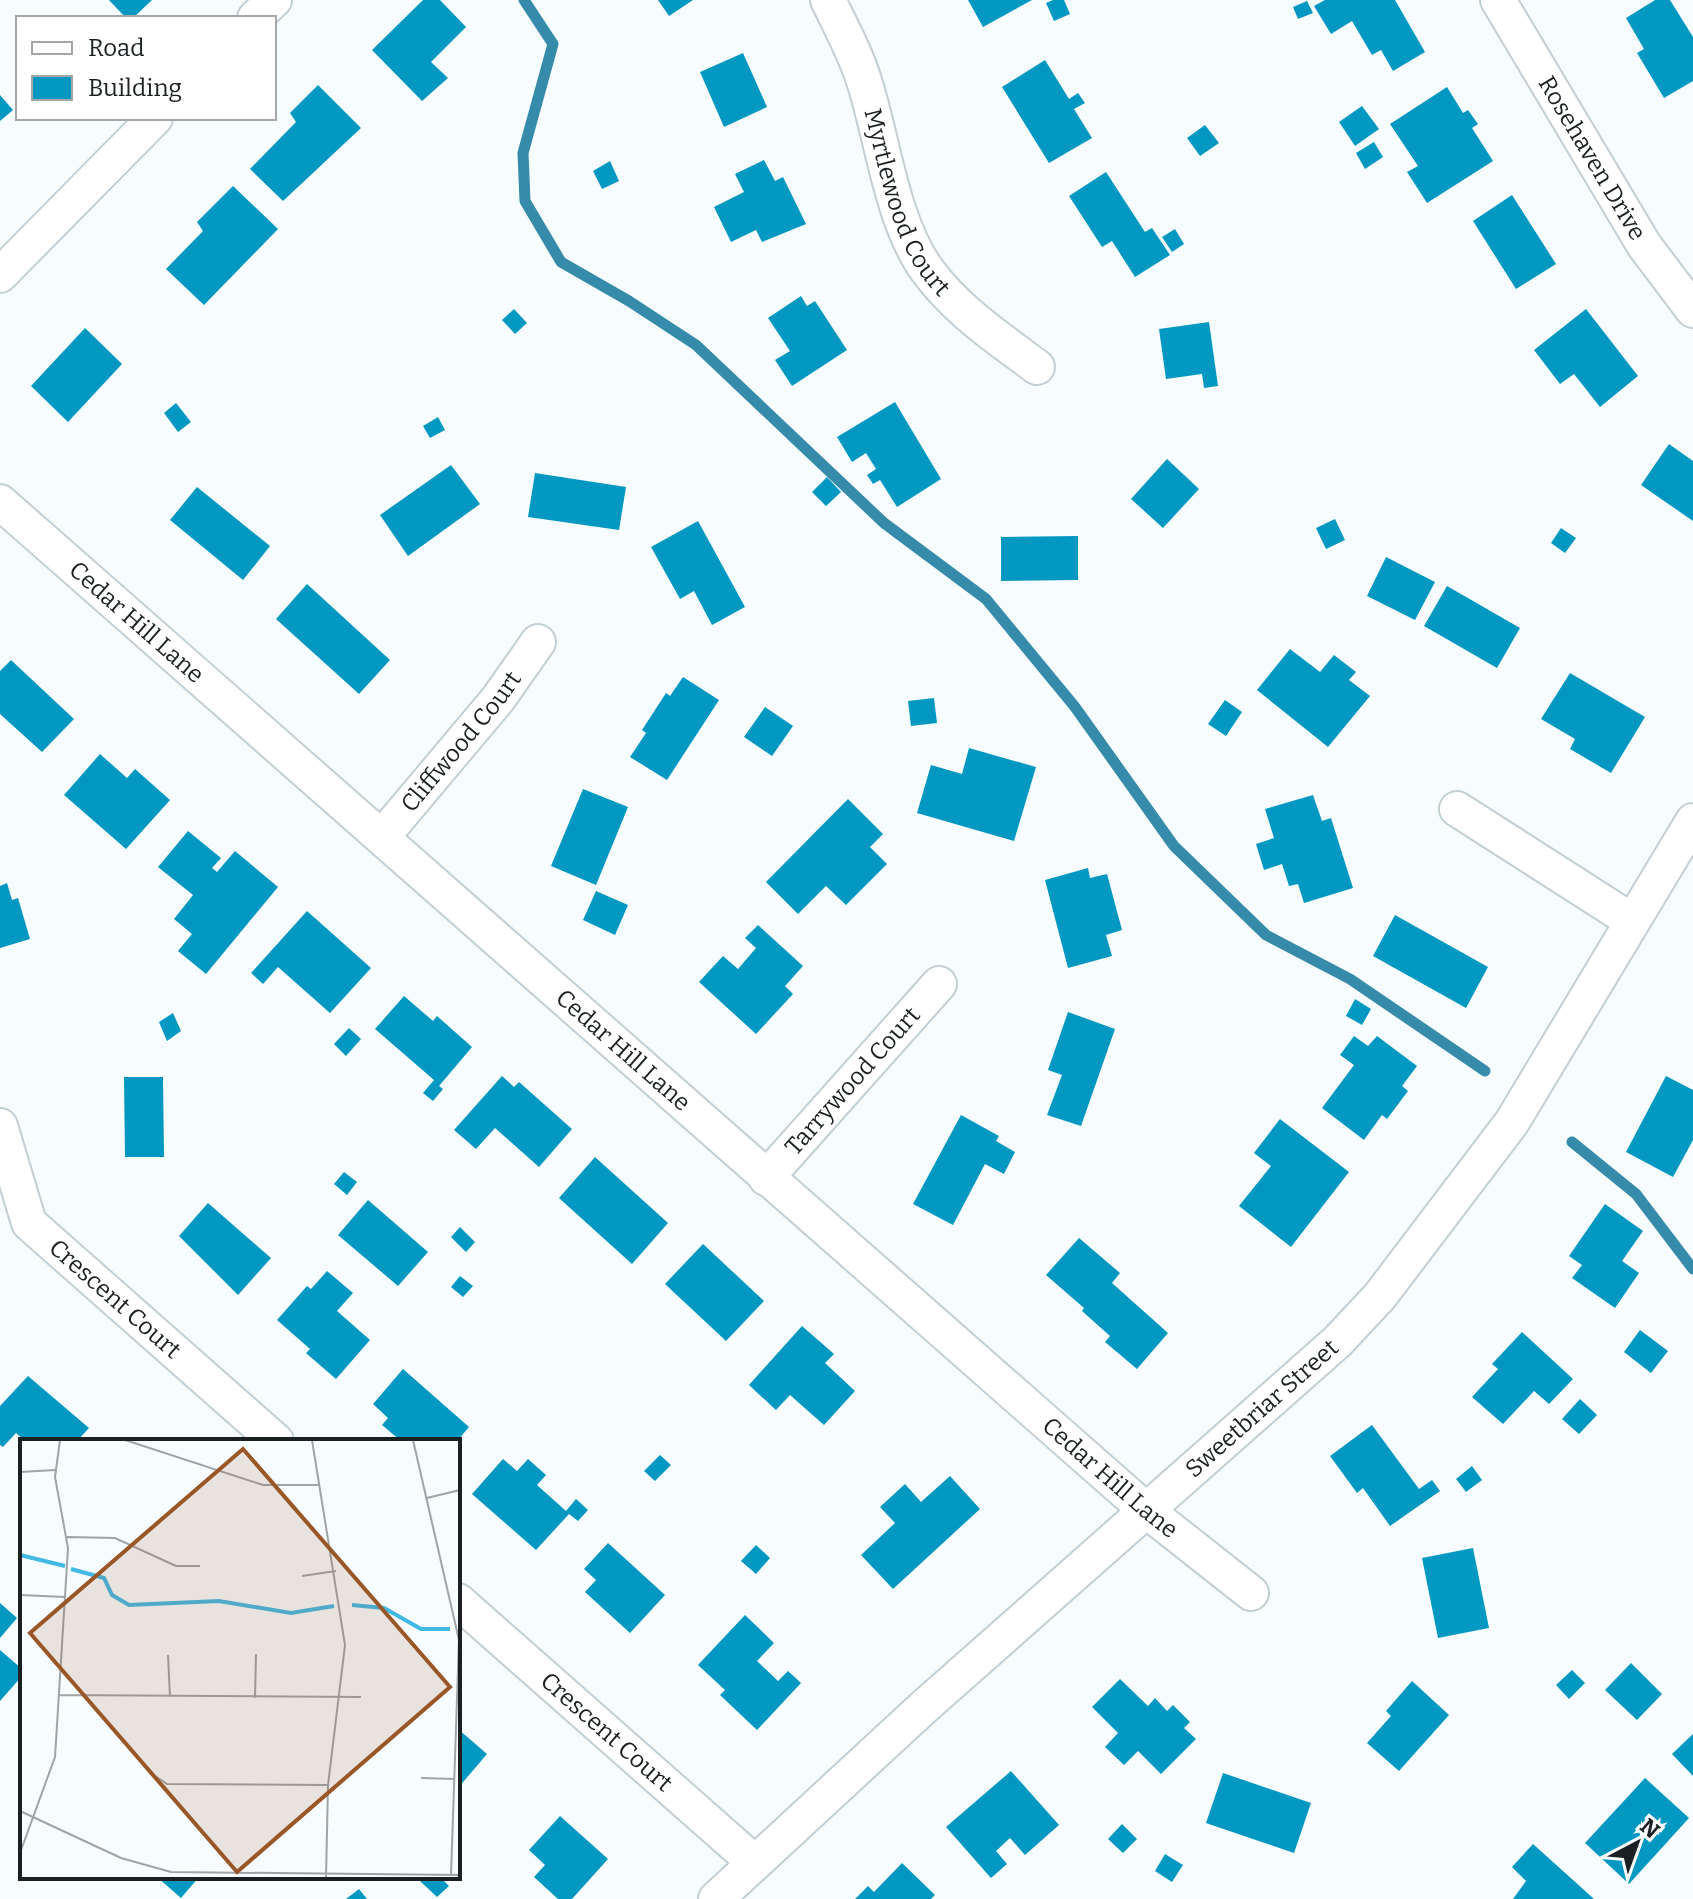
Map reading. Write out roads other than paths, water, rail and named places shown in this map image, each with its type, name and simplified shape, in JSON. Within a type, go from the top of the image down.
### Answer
[{"type":"street","points":[[257,16],[274,0]]},
{"type":"street","name":"Myrtlewood Court","points":[[828,0],[864,80],[909,239],[925,268],[947,295],[977,322],[1037,367]]},
{"type":"street","name":"Rosehaven Drive","points":[[1498,0],[1644,245],[1693,310]]},
{"type":"street","points":[[0,275],[153,120]]},
{"type":"street","name":"Cedar Hill Lane","points":[[0,502],[1147,1511],[1251,1593]]},
{"type":"street","name":"Cliffwood Court","points":[[382,837],[498,699],[538,642]]},
{"type":"street","points":[[1457,809],[1632,921]]},
{"type":"street","name":"Sweetbriar Street","points":[[716,1899],[1338,1341],[1380,1296],[1512,1122],[1693,821]]},
{"type":"street","name":"Tarrywood Court","points":[[766,1178],[939,984]]},
{"type":"street","name":"Crescent Court","points":[[0,1126],[29,1223],[274,1439]]},
{"type":"street","name":"Crescent Court","points":[[460,1603],[754,1862]]},
{"type":"waterway","points":[[524,0],[553,44],[523,153],[525,201],[561,262],[696,345],[884,523],[986,599],[1075,707],[1174,846],[1266,935],[1350,979],[1485,1071]]},
{"type":"waterway","points":[[1572,1142],[1636,1194],[1693,1269]]}]
